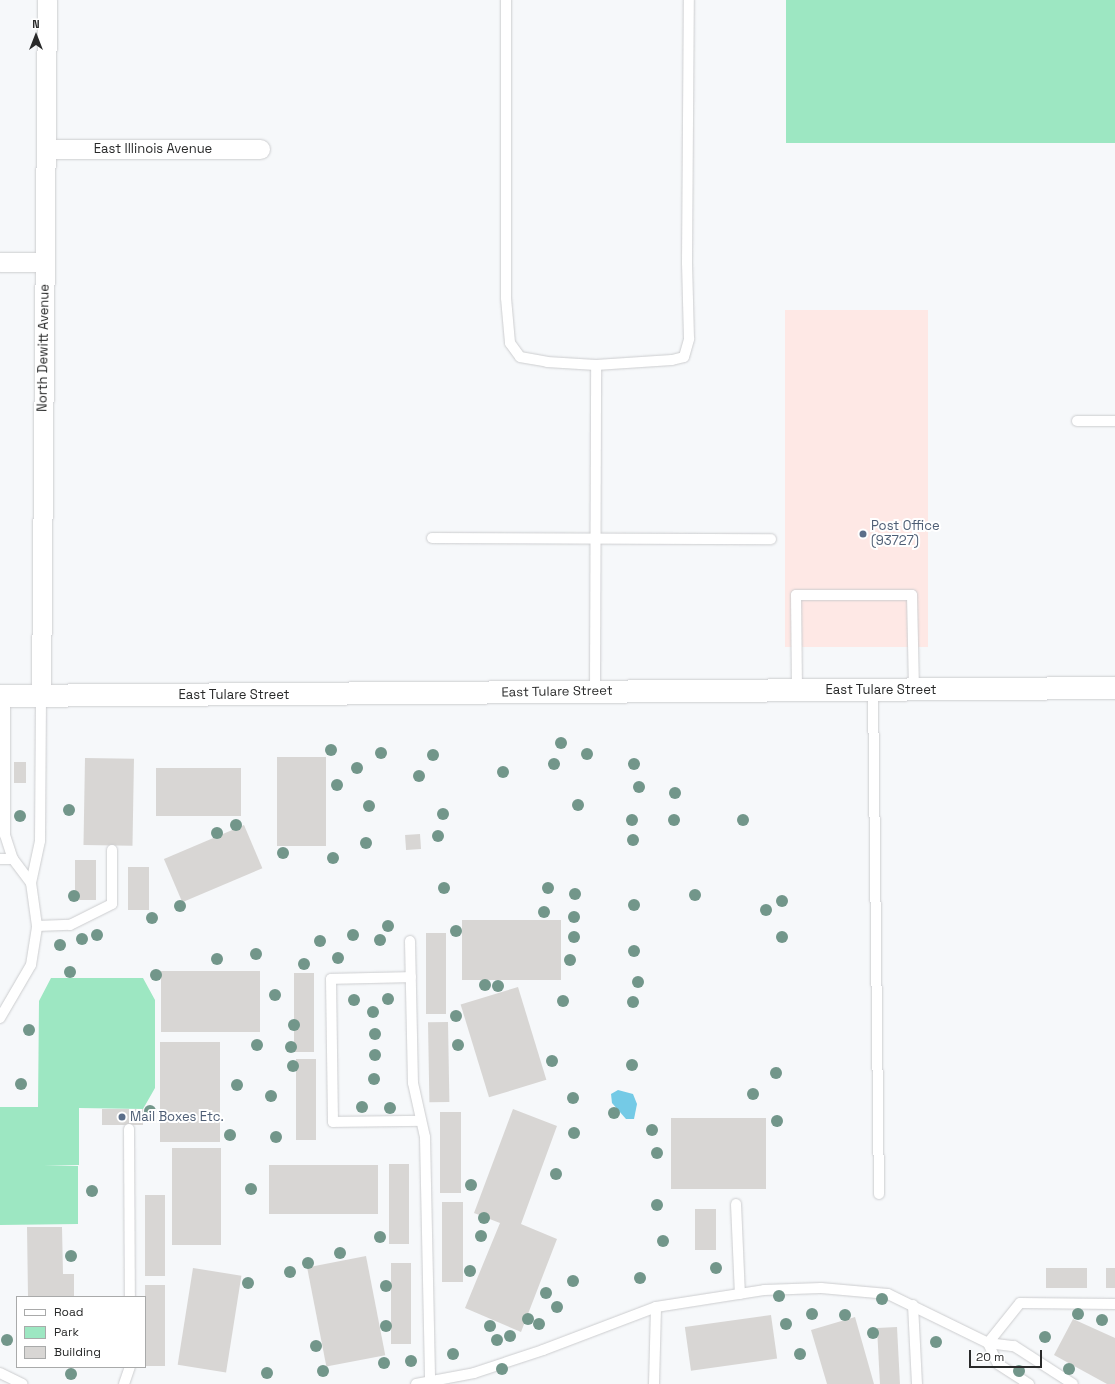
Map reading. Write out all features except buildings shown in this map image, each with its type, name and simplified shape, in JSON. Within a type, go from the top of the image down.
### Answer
[{"type":"main road","name":"East Tulare Street","points":[[2,696],[595,692],[797,689],[914,690],[1115,688]]},
{"type":"street","name":"North Dewitt Avenue","points":[[41,696],[47,0]]},
{"type":"street","name":"East Illinois Avenue","points":[[46,148],[260,149]]},
{"type":"street","points":[[0,262],[45,262]]},
{"type":"lane","points":[[506,0],[506,298],[510,343],[520,357],[548,362],[596,365],[678,359],[684,357],[689,339],[687,263],[689,0]]},
{"type":"lane","points":[[595,692],[596,365]]},
{"type":"lane","points":[[1077,421],[1115,421]]},
{"type":"lane","points":[[432,538],[771,539]]},
{"type":"lane","points":[[797,689],[796,594],[912,594],[914,690]]},
{"type":"lane","points":[[873,690],[879,1194]]},
{"type":"lane","points":[[2,696],[4,835],[13,859],[31,883]]},
{"type":"lane","points":[[0,1018],[31,965],[37,926],[31,883],[40,841],[41,696]]},
{"type":"lane","points":[[37,926],[70,925],[112,904],[112,850]]},
{"type":"lane","points":[[0,859],[13,859]]},
{"type":"lane","points":[[410,941],[413,1083],[425,1137],[430,1380]]},
{"type":"lane","points":[[411,977],[331,979],[333,1122],[421,1121]]},
{"type":"lane","points":[[129,1130],[130,1296]]},
{"type":"lane","points":[[736,1204],[740,1294]]},
{"type":"lane","points":[[416,1384],[430,1380],[474,1373],[536,1352],[656,1307],[764,1290],[821,1288],[888,1294],[913,1304],[988,1343],[1014,1346],[1073,1384]]},
{"type":"lane","points":[[988,1343],[1020,1303],[1115,1304]]},
{"type":"lane","points":[[913,1304],[916,1384]]},
{"type":"lane","points":[[654,1384],[656,1307]]},
{"type":"lane","points":[[988,1343],[998,1364],[1029,1384]]},
{"type":"lane","points":[[124,1384],[130,1368]]},
{"type":"lane","points":[[0,1373],[23,1384]]},
{"type":"shaded area","points":[[785,310],[928,310],[928,647],[785,647]]},
{"type":"green space","points":[[786,0],[1115,0],[1115,143],[786,143]]},
{"type":"green space","points":[[51,978],[143,978],[155,1000],[155,1088],[143,1109],[79,1108],[79,1165],[44,1165],[78,1166],[78,1224],[0,1225],[0,1107],[38,1107],[39,1001]]},
{"type":"water","points":[[618,1090],[633,1094],[637,1104],[634,1119],[626,1119],[612,1103],[611,1094]]},
{"type":"place","name":"Post Office (93727)","points":[[863,534]]},
{"type":"place","name":"Mail Boxes Etc.","points":[[122,1117]]}]
